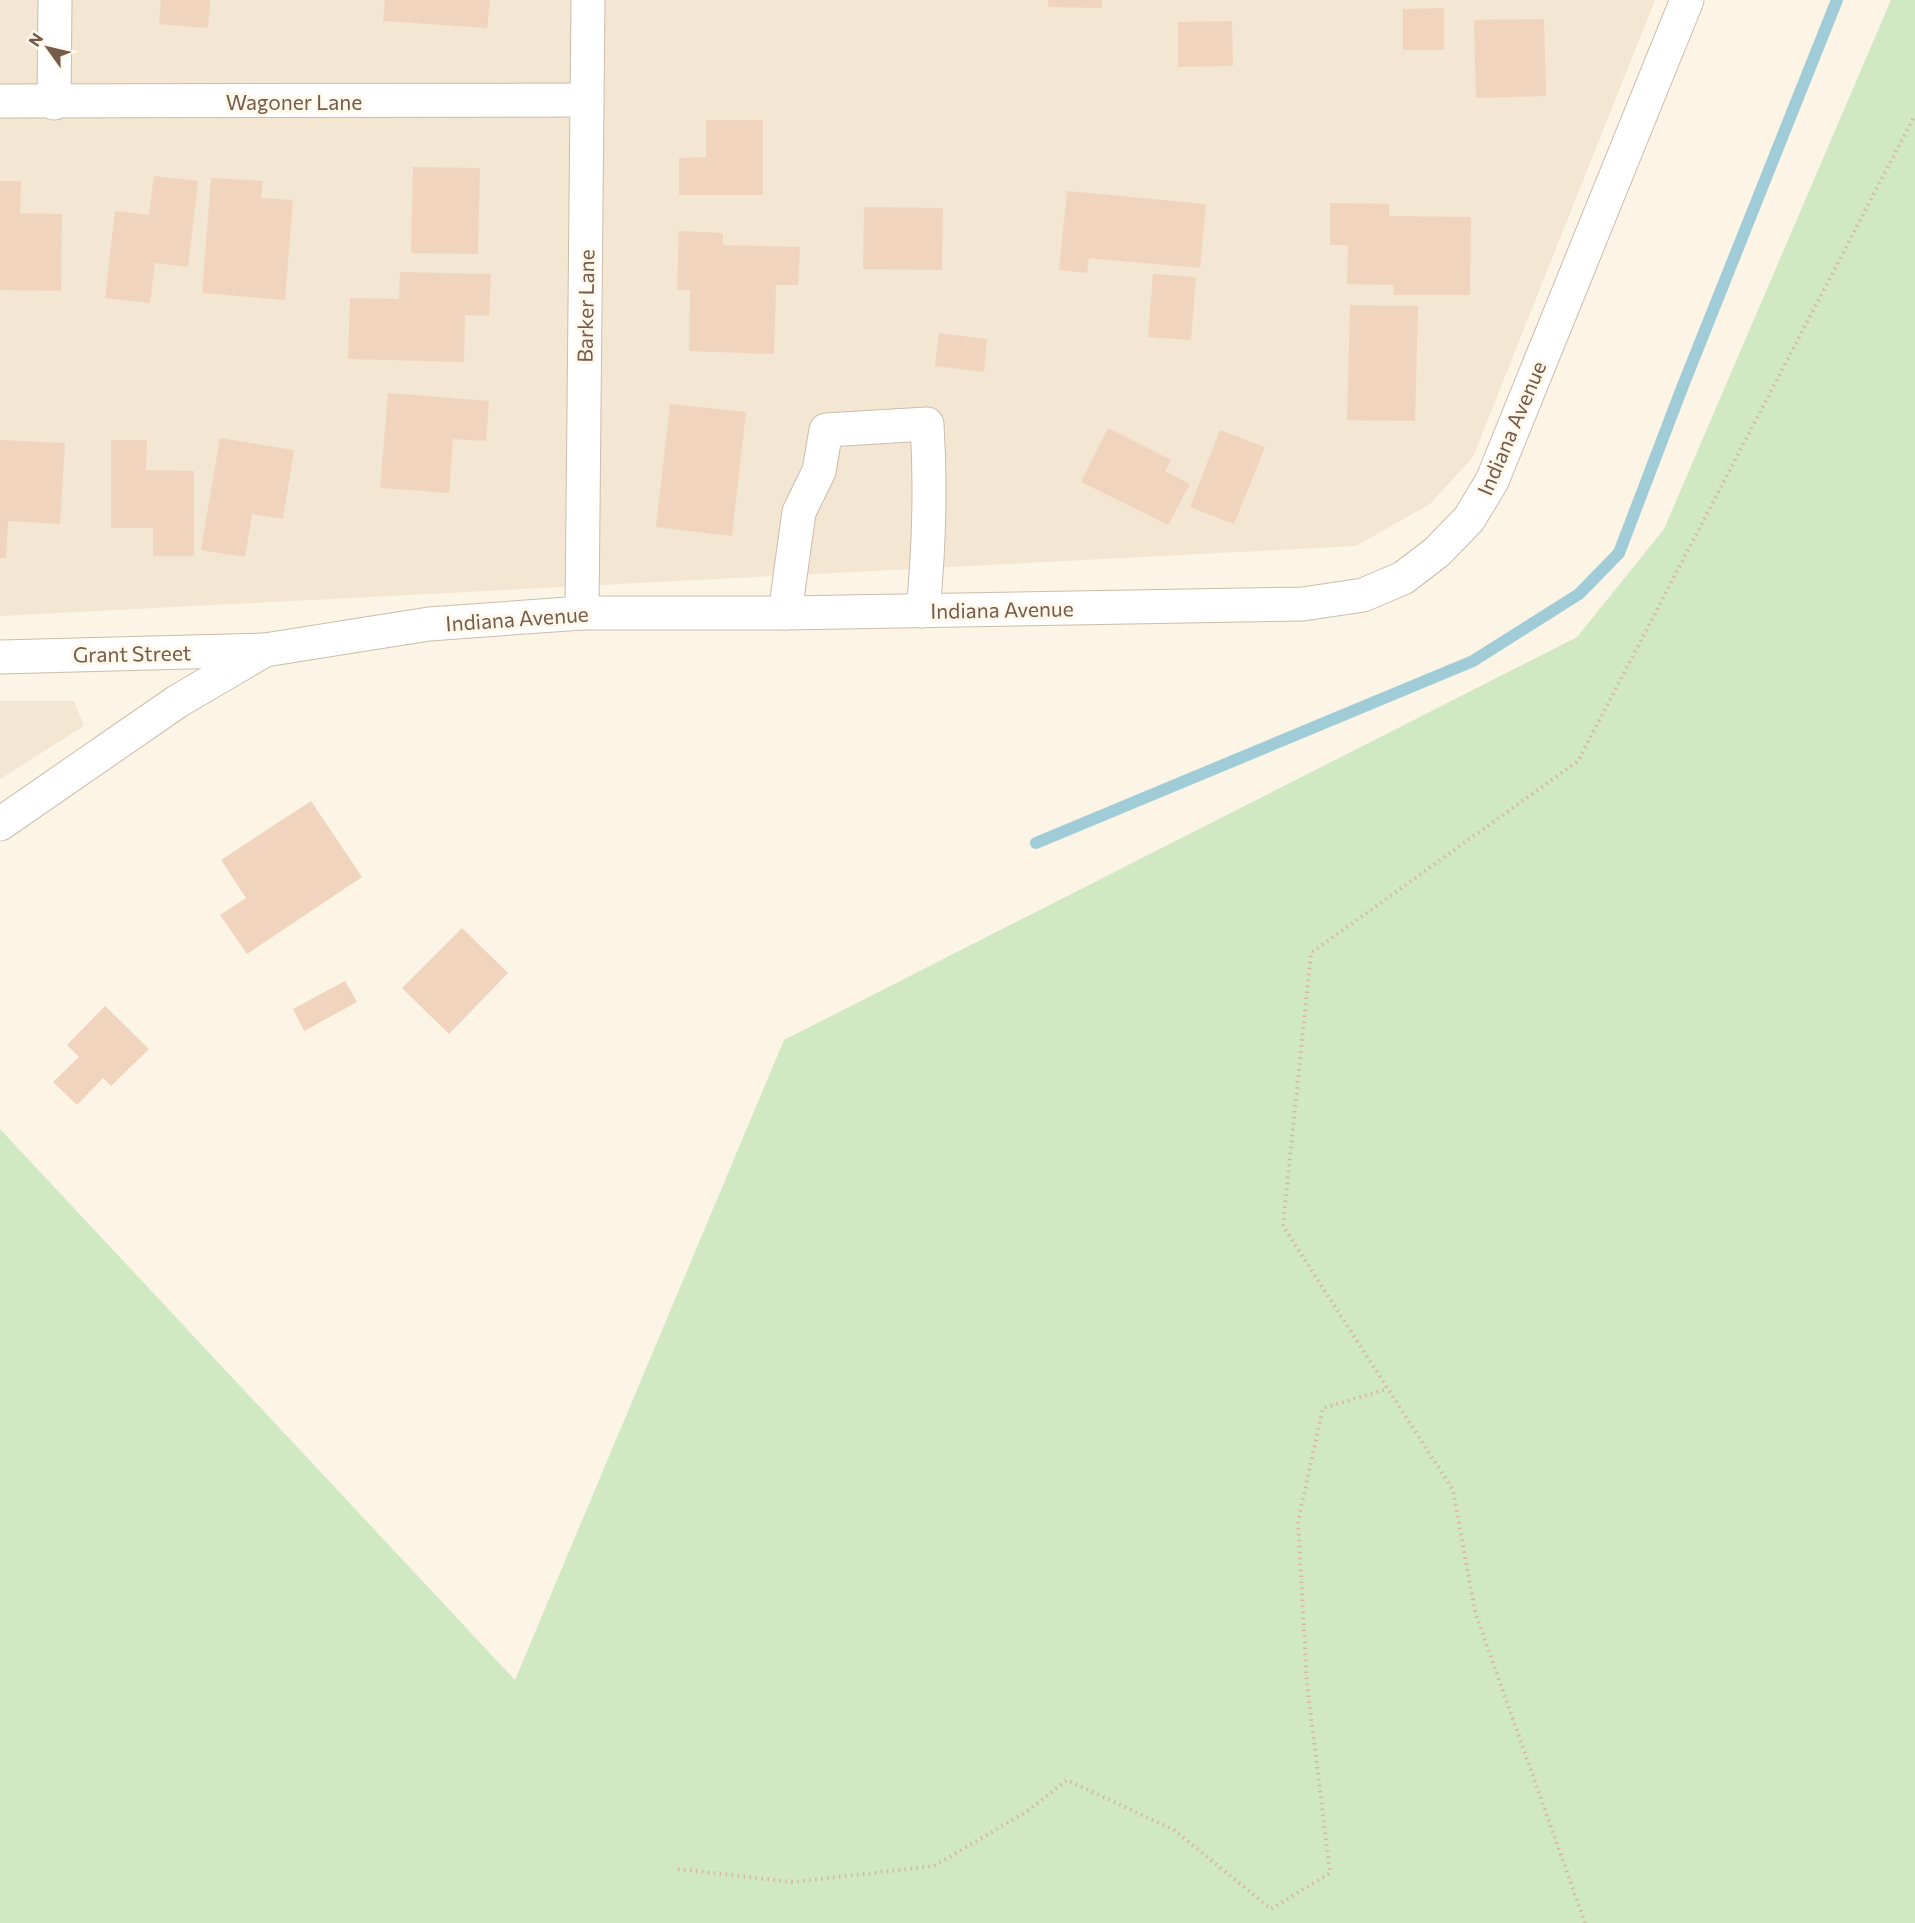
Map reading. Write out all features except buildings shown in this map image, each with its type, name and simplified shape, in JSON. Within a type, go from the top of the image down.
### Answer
[{"type":"street","points":[[54,103],[55,0]]},
{"type":"street","name":"Barker Lane","points":[[582,613],[588,0]]},
{"type":"street","name":"Indiana Avenue","points":[[0,825],[178,701],[265,650],[429,624],[582,613],[785,613],[1303,604],[1363,595],[1402,578],[1437,552],[1469,519],[1492,481],[1687,0]]},
{"type":"street","name":"Wagoner Lane","points":[[0,101],[54,103],[587,100]]},
{"type":"street","points":[[785,613],[800,512],[819,471],[826,430],[927,424],[930,480],[929,554],[923,611]]},
{"type":"street","name":"Grant Street","points":[[0,657],[265,650]]},
{"type":"path","points":[[1586,1923],[1474,1612],[1453,1490],[1283,1226],[1311,953],[1578,761],[1915,115]]},
{"type":"path","points":[[678,1869],[793,1882],[934,1866],[1026,1812],[1067,1780],[1174,1830],[1271,1909],[1330,1873],[1307,1684],[1298,1521],[1323,1408],[1387,1389]]},
{"type":"shaded area","points":[[0,0],[1655,0],[1473,457],[1430,504],[1356,546],[0,616]]},
{"type":"shaded area","points":[[0,701],[74,701],[84,726],[0,779]]},
{"type":"green space","points":[[1891,0],[1915,0],[1915,1923],[0,1923],[0,1129],[515,1680],[784,1040],[1577,637],[1664,529]]},
{"type":"waterway","points":[[1036,843],[1473,661],[1579,594],[1619,553],[1682,388],[1837,0]]}]
